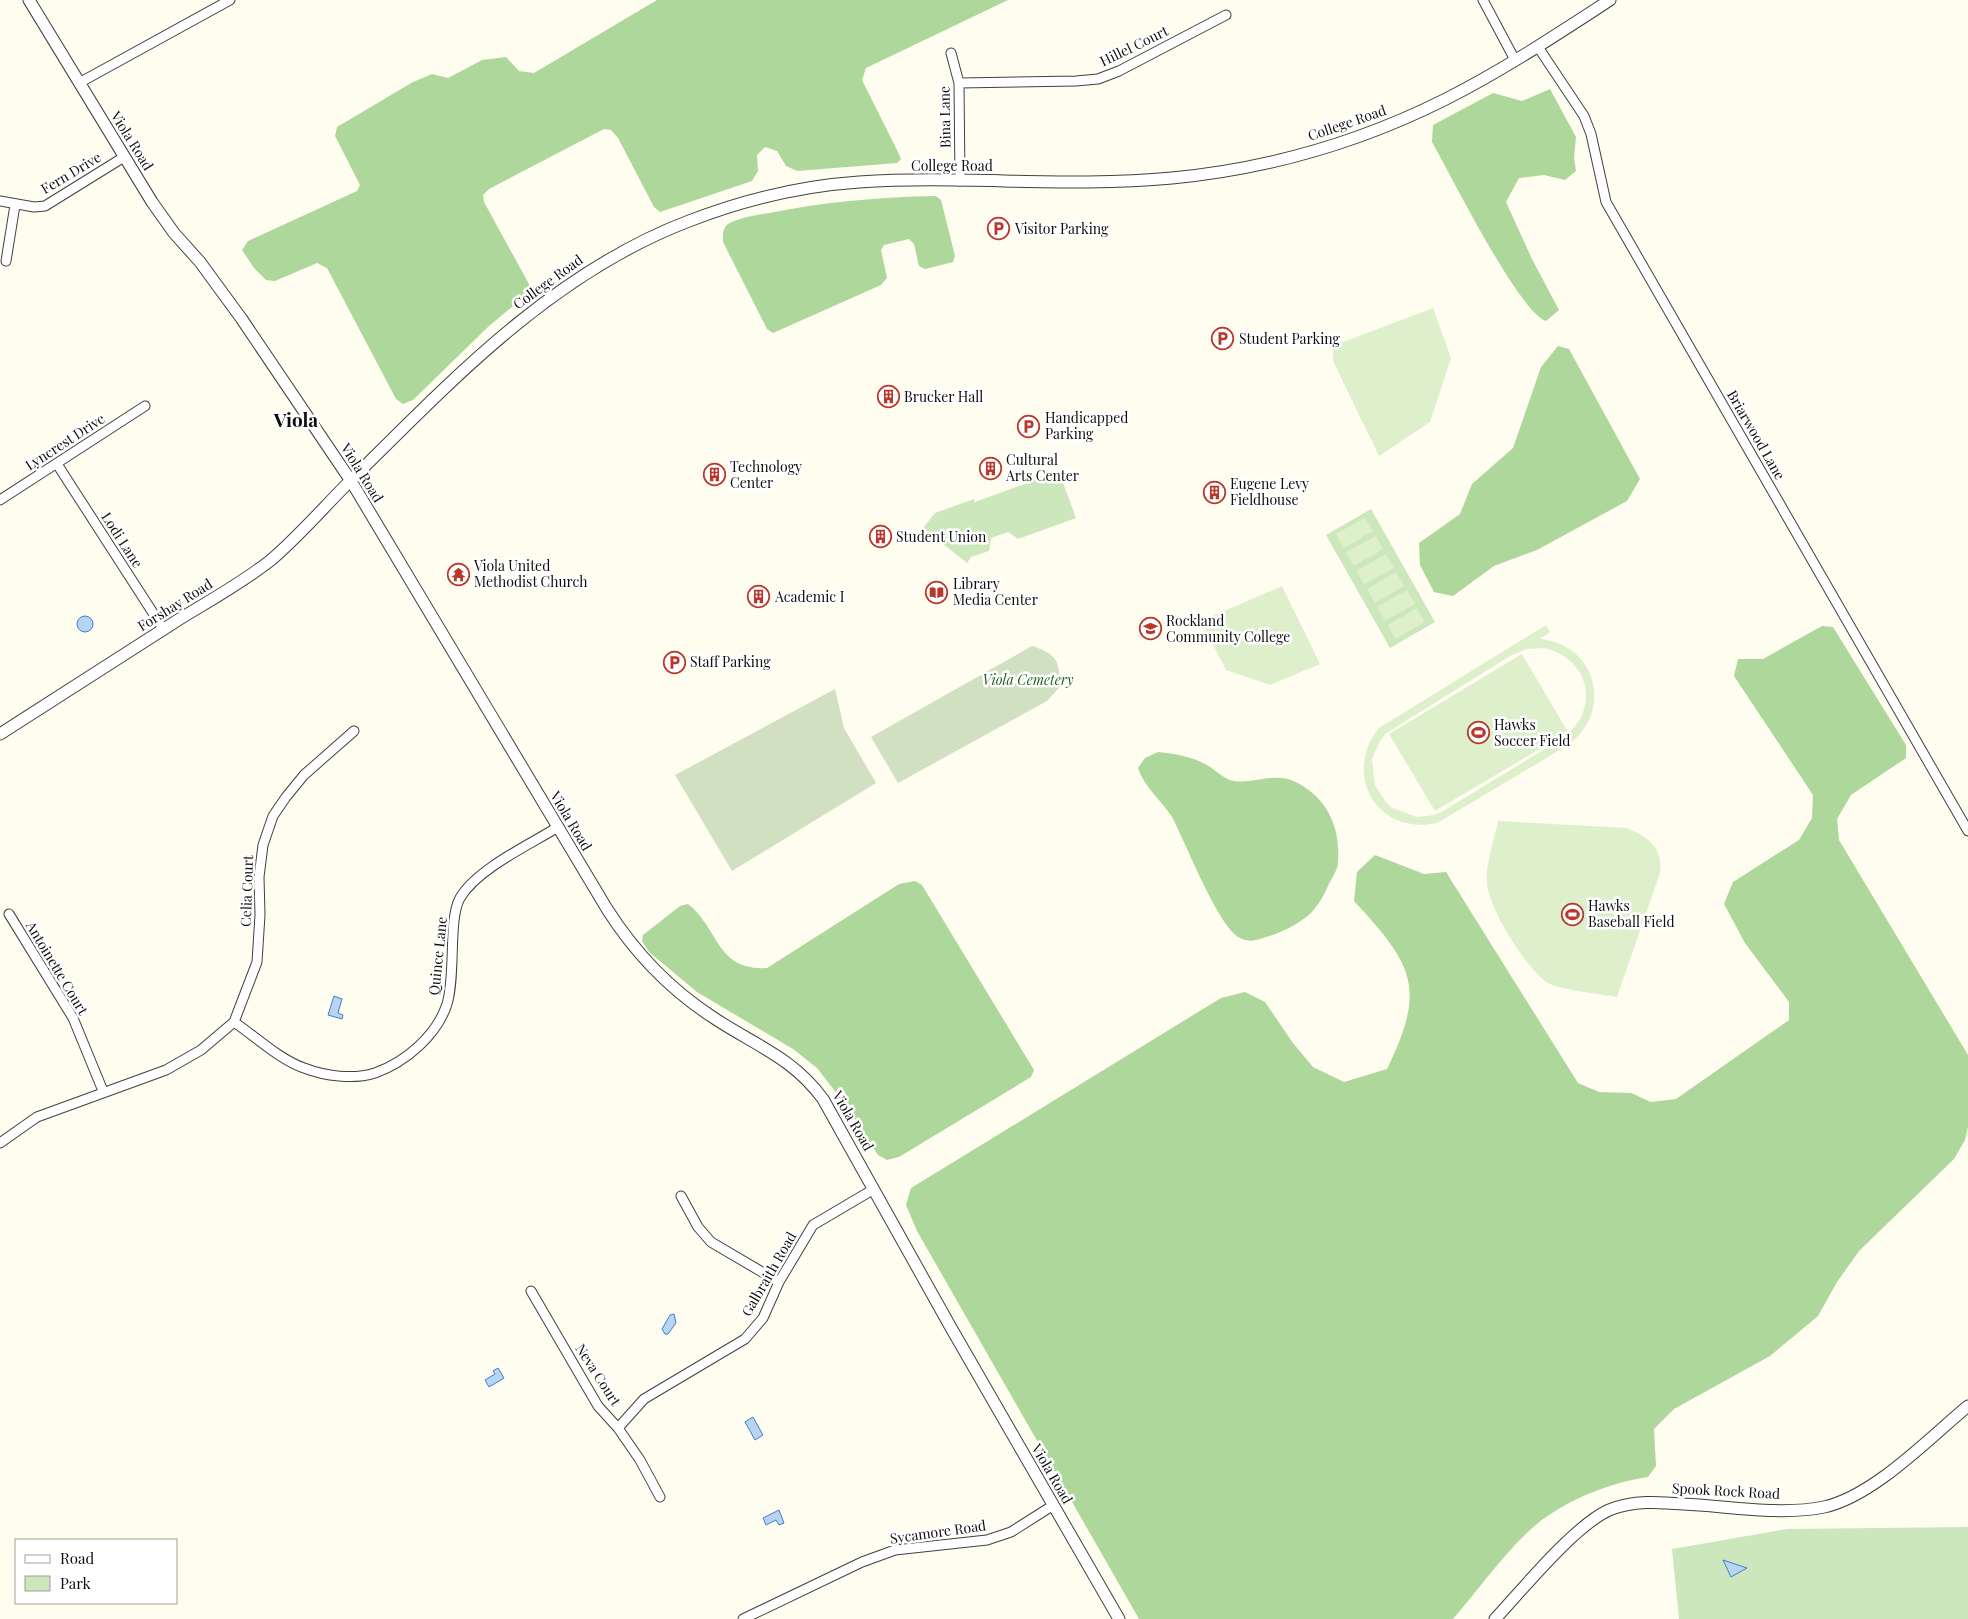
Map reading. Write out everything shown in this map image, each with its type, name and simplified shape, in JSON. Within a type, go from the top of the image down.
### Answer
[{"type":"street","name":"Viola Road","points":[[28,0],[152,202],[174,233],[200,262],[241,318],[351,481],[611,915],[640,955],[659,975],[694,1004],[730,1028],[784,1059],[799,1071],[823,1099],[1052,1506],[1119,1619]]},
{"type":"street","points":[[79,83],[230,0]]},
{"type":"street","points":[[1483,0],[1515,60]]},
{"type":"street","name":"College Road","points":[[351,481],[511,328],[578,277],[626,249],[699,217],[787,192],[855,182],[1146,180],[1197,175],[1253,166],[1324,148],[1391,124],[1445,99],[1538,47],[1610,0]]},
{"type":"street","name":"Hillel Court","points":[[958,83],[1098,79],[1119,71],[1226,15]]},
{"type":"street","name":"Briarwood Lane","points":[[1538,47],[1584,116],[1606,202],[1968,831]]},
{"type":"street","name":"Bina Lane","points":[[951,53],[958,83],[960,181]]},
{"type":"street","name":"Fern Drive","points":[[0,202],[15,205],[46,206],[124,157]]},
{"type":"street","points":[[6,261],[15,205]]},
{"type":"street","name":"Lyncrest Drive","points":[[0,500],[145,406]]},
{"type":"street","name":"Lodi Lane","points":[[57,464],[164,630]]},
{"type":"street","name":"Forshay Road","points":[[0,734],[164,630],[271,559],[351,481]]},
{"type":"street","name":"Celia Court","points":[[234,1022],[257,962],[260,869],[263,845],[273,816],[304,775],[354,731]]},
{"type":"street","name":"Quince Lane","points":[[234,1022],[287,1059],[303,1068],[322,1074],[348,1077],[374,1073],[407,1056],[424,1040],[437,1023],[447,1004],[453,966],[455,918],[459,900],[473,883],[558,827]]},
{"type":"street","name":"Antoinette Court","points":[[9,914],[73,1018],[103,1091]]},
{"type":"street","points":[[0,1143],[37,1117],[103,1091],[166,1070],[201,1050],[234,1022]]},
{"type":"street","name":"Galbraith Road","points":[[618,1428],[644,1399],[745,1339],[763,1318],[780,1282],[813,1225],[874,1189]]},
{"type":"street","points":[[681,1196],[698,1227],[711,1242],[780,1282]]},
{"type":"street","name":"Neva Court","points":[[531,1291],[598,1406],[618,1428],[640,1460],[660,1497]]},
{"type":"street","name":"Spook Rock Road","points":[[1495,1619],[1574,1536],[1599,1516],[1610,1510],[1649,1502],[1778,1509],[1824,1507],[1853,1496],[1882,1477],[1968,1406]]},
{"type":"street","name":"Sycamore Road","points":[[743,1619],[862,1562],[895,1550],[986,1540],[1011,1532],[1052,1506]]},
{"type":"green space","points":[[657,0],[1008,0],[866,68],[862,80],[901,159],[897,163],[797,171],[786,166],[777,151],[765,147],[757,155],[758,171],[752,181],[660,212],[654,207],[618,138],[611,130],[604,129],[489,189],[483,195],[484,202],[529,284],[530,292],[489,326],[413,400],[403,404],[396,399],[327,268],[317,263],[275,281],[266,280],[254,268],[242,250],[248,241],[357,191],[360,185],[335,136],[337,127],[413,82],[432,74],[448,78],[482,60],[506,57],[519,71],[534,73]]},
{"type":"green space","points":[[1550,89],[1576,137],[1574,158],[1576,171],[1565,180],[1544,175],[1519,178],[1506,202],[1531,257],[1559,310],[1546,321],[1534,312],[1503,269],[1432,142],[1433,125],[1493,93],[1522,101]]},
{"type":"green space","points":[[936,196],[941,200],[955,256],[953,262],[925,269],[919,266],[914,244],[909,239],[884,245],[881,250],[887,278],[881,285],[773,333],[767,329],[723,242],[724,230],[728,224],[753,216],[852,201]]},
{"type":"green space","points":[[1433,308],[1451,358],[1430,422],[1379,456],[1333,361],[1333,346]]},
{"type":"green space","points":[[1558,346],[1569,349],[1640,479],[1627,501],[1537,550],[1494,566],[1453,596],[1434,592],[1420,565],[1419,543],[1460,514],[1472,484],[1513,448],[1541,367]]},
{"type":"green space","points":[[1052,474],[1056,475],[1058,481],[1062,480],[1076,518],[1018,539],[1008,532],[991,538],[989,551],[971,557],[967,563],[923,528],[935,513],[974,499],[975,502]]},
{"type":"green space","points":[[1371,509],[1435,622],[1390,648],[1326,535]]},
{"type":"green space","points":[[1365,518],[1373,531],[1344,548],[1336,534]]},
{"type":"green space","points":[[1376,536],[1383,549],[1354,566],[1346,552]]},
{"type":"green space","points":[[1386,554],[1394,568],[1364,584],[1356,571]]},
{"type":"green space","points":[[1396,572],[1404,586],[1375,603],[1367,589]]},
{"type":"green space","points":[[1282,586],[1320,664],[1270,685],[1226,670],[1201,621]]},
{"type":"green space","points":[[1407,590],[1415,604],[1385,621],[1377,607]]},
{"type":"green space","points":[[1417,608],[1425,622],[1395,639],[1388,625]]},
{"type":"green space","points":[[1546,625],[1550,632],[1540,639],[1560,644],[1576,654],[1587,667],[1593,683],[1594,700],[1590,717],[1580,733],[1565,747],[1437,823],[1416,825],[1397,820],[1383,811],[1372,798],[1365,782],[1364,764],[1368,746],[1379,728]],"holes":[[[1544,648],[1560,654],[1573,663],[1581,675],[1585,688],[1586,702],[1582,716],[1573,729],[1560,740],[1434,815],[1417,817],[1392,808],[1385,801],[1375,785],[1372,759],[1385,734],[1510,656],[1527,649]]]},
{"type":"green space","points":[[1822,626],[1833,627],[1906,745],[1906,758],[1851,795],[1837,819],[1839,840],[1968,1055],[1968,1127],[1965,1140],[1954,1159],[1859,1251],[1837,1282],[1818,1316],[1770,1356],[1674,1409],[1654,1429],[1656,1466],[1648,1477],[1622,1482],[1597,1490],[1572,1501],[1536,1524],[1511,1549],[1453,1619],[1139,1619],[917,1231],[906,1205],[911,1188],[1221,998],[1245,992],[1265,1002],[1293,1043],[1313,1067],[1344,1082],[1387,1069],[1407,1017],[1410,997],[1408,978],[1401,961],[1390,943],[1354,901],[1357,872],[1375,855],[1424,874],[1446,872],[1578,1083],[1599,1092],[1631,1093],[1651,1102],[1676,1099],[1789,1020],[1789,1002],[1745,943],[1724,904],[1733,882],[1799,840],[1812,818],[1813,795],[1734,676],[1738,659],[1763,659]]},
{"type":"green space","name":"Viola Cemetery","points":[[1032,646],[1047,652],[1058,665],[1060,687],[1047,701],[898,783],[871,737]]},
{"type":"green space","name":"Hawks Soccer Field","points":[[1522,654],[1568,732],[1435,811],[1389,734]]},
{"type":"green space","points":[[835,689],[844,728],[876,783],[732,871],[675,775]]},
{"type":"green space","points":[[1158,752],[1194,759],[1234,781],[1241,782],[1270,778],[1291,780],[1303,786],[1322,802],[1333,823],[1337,836],[1338,865],[1321,899],[1312,912],[1290,927],[1257,940],[1243,940],[1231,931],[1203,883],[1172,817],[1148,787],[1138,768],[1145,758]]},
{"type":"green space","name":"Hawks Baseball Field","points":[[1498,821],[1627,828],[1642,835],[1653,844],[1659,857],[1660,873],[1617,997],[1570,989],[1546,982],[1528,964],[1510,938],[1495,909],[1487,885],[1489,861]]},
{"type":"green space","points":[[915,881],[922,885],[1034,1070],[1031,1077],[899,1157],[887,1160],[878,1155],[845,1104],[817,1068],[793,1049],[697,992],[649,952],[642,941],[643,935],[680,906],[688,904],[698,914],[728,955],[738,963],[750,967],[767,968],[899,884]]},
{"type":"green space","points":[[1968,1527],[1968,1619],[1679,1619],[1672,1549],[1787,1529]]},
{"type":"water","points":[[85,616],[91,618],[93,624],[91,630],[85,632],[79,630],[77,624],[79,618]]},
{"type":"water","points":[[334,996],[342,999],[338,1013],[343,1015],[342,1019],[328,1015]]},
{"type":"water","points":[[674,1314],[676,1323],[668,1334],[665,1334],[662,1329],[670,1315]]},
{"type":"water","points":[[498,1368],[504,1378],[489,1387],[485,1380],[495,1374],[493,1371]]},
{"type":"water","points":[[753,1417],[763,1435],[755,1440],[745,1422]]},
{"type":"water","points":[[779,1510],[784,1523],[779,1525],[776,1520],[766,1525],[763,1518]]},
{"type":"water","points":[[1723,1560],[1747,1568],[1731,1577]]},
{"type":"place","name":"Visitor Parking","points":[[999,229]]},
{"type":"place","name":"Student Parking","points":[[1223,339]]},
{"type":"place","name":"Brucker Hall","points":[[888,397]]},
{"type":"place","name":"Handicapped Parking","points":[[1029,426]]},
{"type":"place","name":"Cultural Arts Center","points":[[990,468]]},
{"type":"place","name":"Technology Center","points":[[714,475]]},
{"type":"place","name":"Eugene Levy Fieldhouse","points":[[1214,492]]},
{"type":"place","name":"Student Union","points":[[880,537]]},
{"type":"place","name":"Viola United Methodist Church","points":[[458,574]]},
{"type":"place","name":"Library Media Center","points":[[937,592]]},
{"type":"place","name":"Academic I","points":[[759,597]]},
{"type":"place","name":"Rockland Community College","points":[[1150,629]]},
{"type":"place","name":"Staff Parking","points":[[674,662]]},
{"type":"place","name":"Hawks Soccer Field","points":[[1478,733]]},
{"type":"place","name":"Hawks Baseball Field","points":[[1572,914]]},
{"type":"district","name":"Viola","points":[[296,420]]}]
